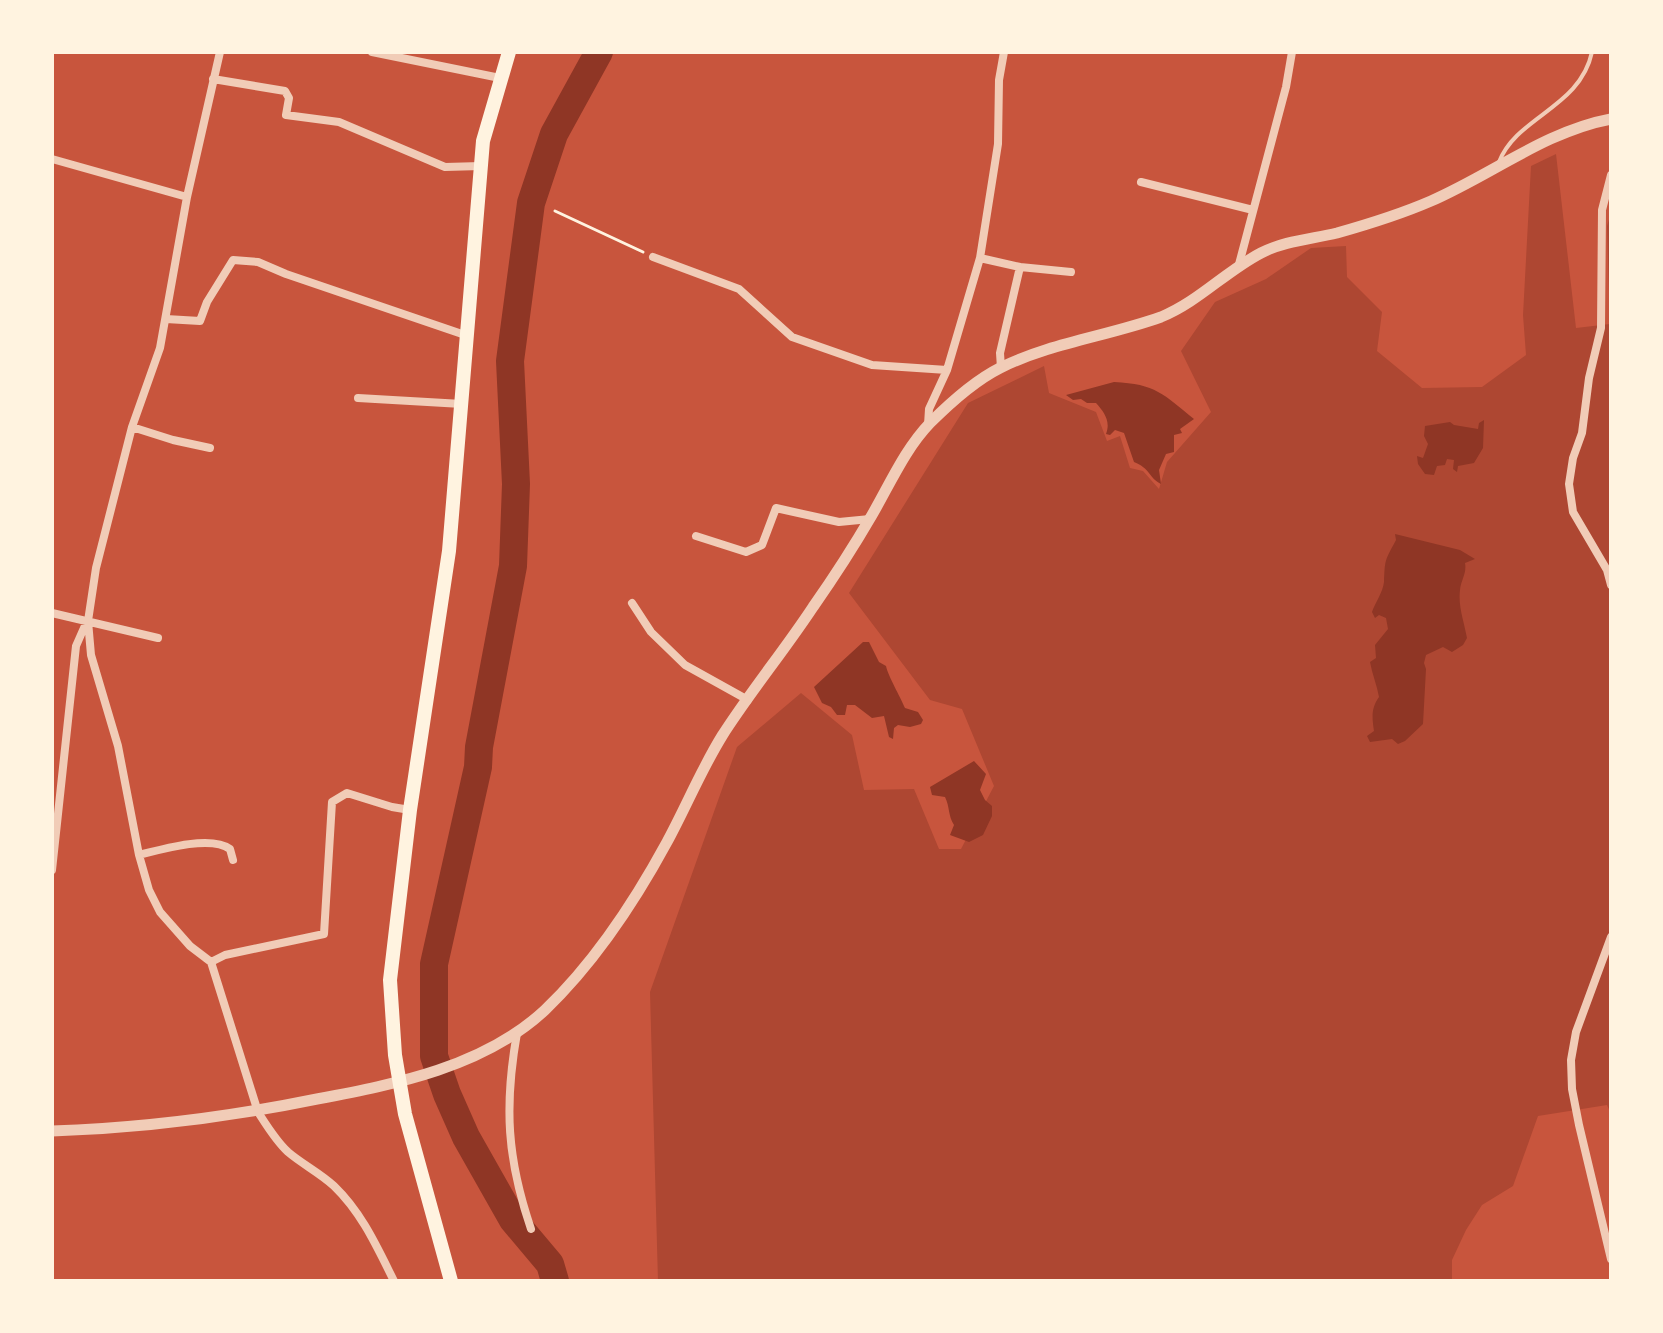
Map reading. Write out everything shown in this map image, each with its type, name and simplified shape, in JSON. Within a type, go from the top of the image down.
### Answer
[{"type":"main road","points":[[451,1281],[405,1114],[391,1020],[390,980],[410,810],[449,551],[483,141],[509,52]]},
{"type":"street","points":[[220,52],[187,197],[166,319],[151,380],[132,427],[96,568],[88,621],[91,655],[118,746],[139,855],[149,890],[160,912],[190,946],[211,962],[258,1112],[289,1152],[333,1185],[354,1209],[370,1231],[394,1281]]},
{"type":"street","points":[[372,52],[500,78]]},
{"type":"street","points":[[927,426],[929,409],[947,370],[980,258],[998,144],[999,80],[1004,52]]},
{"type":"street","points":[[1237,269],[1286,87],[1292,52]]},
{"type":"street","points":[[213,79],[285,91],[289,98],[286,115],[339,122],[445,167],[481,166]]},
{"type":"street","points":[[52,1131],[117,1128],[258,1112],[400,1082],[471,1057],[517,1033],[546,1009],[626,910],[668,842],[721,738],[812,609],[870,519],[907,454],[927,426],[969,388],[1001,368],[1047,350],[1165,315],[1262,253],[1285,244],[1380,220],[1431,201],[1538,144],[1611,119]]},
{"type":"street","points":[[52,159],[187,197]]},
{"type":"street","points":[[1611,175],[1606,212],[1601,328],[1589,378],[1582,433],[1573,458],[1569,484],[1573,512],[1607,570],[1611,585]]},
{"type":"street","points":[[1141,182],[1253,210]]},
{"type":"street","points":[[653,257],[739,289],[792,337],[872,365],[947,370]]},
{"type":"street","points":[[980,258],[1020,267],[1071,272]]},
{"type":"street","points":[[166,319],[200,321],[207,302],[233,260],[258,262],[465,335]]},
{"type":"street","points":[[1001,368],[1000,353],[1020,267]]},
{"type":"street","points":[[358,398],[462,404]]},
{"type":"street","points":[[132,427],[210,448]]},
{"type":"street","points":[[696,536],[746,552],[762,545],[776,508],[839,522],[870,519]]},
{"type":"street","points":[[632,603],[651,632],[685,665],[748,700]]},
{"type":"street","points":[[52,613],[158,638]]},
{"type":"street","points":[[52,870],[76,646],[88,621]]},
{"type":"street","points":[[211,962],[225,955],[324,934],[332,802],[347,793],[410,810]]},
{"type":"street","points":[[139,855],[172,846],[223,843],[230,849],[233,860]]},
{"type":"street","points":[[1611,937],[1576,1032],[1571,1060],[1572,1089],[1579,1125],[1611,1259]]},
{"type":"street","points":[[517,1033],[509,1093],[510,1152],[517,1188],[531,1229]]},
{"type":"lane","points":[[1497,168],[1503,151],[1527,127],[1559,104],[1586,72],[1592,52]]},
{"type":"path","points":[[555,211],[653,257]]},
{"type":"shaded area","points":[[1556,154],[1576,328],[1610,324],[1607,226],[1611,213],[1611,1114],[1607,1105],[1538,1116],[1513,1186],[1482,1205],[1466,1230],[1452,1260],[1452,1281],[658,1281],[650,992],[737,747],[801,693],[852,735],[864,790],[914,789],[939,849],[961,849],[994,786],[962,709],[930,700],[849,593],[968,403],[1044,366],[1049,393],[1096,412],[1107,441],[1120,436],[1130,468],[1143,471],[1159,489],[1167,462],[1211,412],[1181,351],[1215,302],[1266,279],[1311,248],[1346,246],[1347,277],[1382,312],[1377,351],[1422,388],[1482,387],[1526,355],[1523,315],[1531,166]]},
{"type":"shaded area","points":[[1114,382],[1150,388],[1194,419],[1180,429],[1182,433],[1174,435],[1174,452],[1166,454],[1159,470],[1161,484],[1134,462],[1124,433],[1115,430],[1110,435],[1106,434],[1107,421],[1096,403],[1073,400],[1066,395]]},
{"type":"shaded area","points":[[1484,420],[1483,448],[1474,463],[1458,466],[1457,472],[1453,469],[1454,460],[1447,459],[1445,465],[1437,466],[1434,475],[1425,474],[1417,456],[1423,458],[1428,444],[1424,436],[1425,426],[1450,422],[1478,429],[1479,423]]},
{"type":"shaded area","points":[[1395,534],[1460,550],[1475,559],[1465,563],[1460,590],[1467,638],[1452,652],[1443,647],[1426,655],[1423,724],[1398,744],[1392,739],[1370,742],[1367,736],[1374,731],[1373,713],[1379,697],[1370,662],[1376,658],[1375,645],[1388,629],[1386,618],[1379,615],[1375,618],[1372,612],[1383,586],[1385,564],[1396,540]]},
{"type":"shaded area","points":[[863,642],[869,642],[879,662],[886,666],[905,708],[918,712],[923,720],[921,724],[910,727],[898,725],[894,728],[893,739],[889,737],[884,716],[872,718],[855,705],[847,705],[845,715],[837,715],[831,707],[822,703],[814,687]]},
{"type":"shaded area","points":[[974,761],[986,774],[980,790],[992,806],[992,816],[983,835],[969,842],[950,835],[954,825],[947,801],[945,797],[932,795],[930,787]]},
{"type":"waterway","points":[[555,1281],[550,1264],[513,1220],[466,1137],[447,1094],[434,1056],[434,964],[478,767],[479,747],[513,566],[516,484],[510,361],[531,203],[554,134],[599,52]]}]
